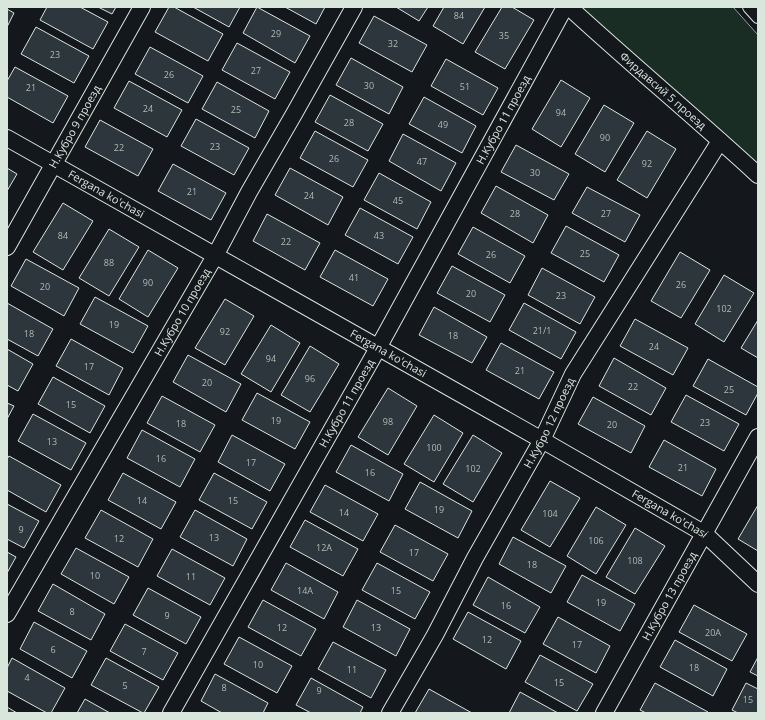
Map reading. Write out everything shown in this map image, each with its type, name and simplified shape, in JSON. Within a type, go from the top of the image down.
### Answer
[{"type":"street","name":"Н.Кубро 9 проезд","points":[[7,247],[142,7]]},
{"type":"street","name":"Н.Кубро 10 проезд","points":[[7,614],[215,256],[249,192],[354,7]]},
{"type":"street","name":"Н.Кубро 11 проезд","points":[[171,713],[378,348],[565,7]]},
{"type":"street","name":"Фирдавсий 5 проезд","points":[[569,7],[758,175]]},
{"type":"street","points":[[749,7],[758,17]]},
{"type":"street","name":"Fergana ko'chasi","points":[[7,138],[542,440],[705,534],[758,584]]},
{"type":"street","name":"Н.Кубро 12 проезд","points":[[390,713],[435,635],[475,558],[542,440],[573,374],[720,141]]},
{"type":"street","name":"Н.Кубро 13 проезд","points":[[604,713],[758,437]]},
{"type":"green space","points":[[581,7],[733,7],[758,35],[758,166]]},
{"type":"building","points":[[47,7],[80,7],[108,22],[93,49],[40,20]]},
{"type":"building","points":[[98,7],[116,7],[112,14]]},
{"type":"building","points":[[169,7],[174,7],[223,34],[208,61],[155,32]]},
{"type":"building","points":[[193,7],[240,7],[229,27]]},
{"type":"building","points":[[257,7],[310,36],[295,63],[243,33]]},
{"type":"building","points":[[285,7],[325,7],[316,24]]},
{"type":"building","points":[[396,7],[428,7],[419,21]]},
{"type":"building","points":[[444,7],[485,7],[463,44],[433,26]]},
{"type":"building","points":[[502,7],[512,7],[534,20],[505,69],[475,52]]},
{"type":"building","points":[[7,9],[14,13],[7,27]]},
{"type":"building","points":[[374,16],[427,45],[412,72],[359,43]]},
{"type":"building","points":[[36,27],[89,56],[74,83],[21,54]]},
{"type":"building","points":[[237,43],[290,72],[275,99],[222,70]]},
{"type":"building","points":[[150,47],[203,76],[188,103],[135,74]]},
{"type":"building","points":[[351,58],[403,87],[389,114],[336,85]]},
{"type":"building","points":[[446,59],[498,88],[483,115],[431,86]]},
{"type":"building","points":[[15,67],[68,96],[53,123],[7,97],[7,81]]},
{"type":"building","points":[[561,80],[590,98],[561,147],[532,129]]},
{"type":"building","points":[[129,81],[182,110],[167,137],[114,108]]},
{"type":"building","points":[[217,82],[269,111],[255,138],[202,109]]},
{"type":"building","points":[[330,95],[383,124],[368,151],[315,122]]},
{"type":"building","points":[[424,97],[476,126],[462,153],[409,124]]},
{"type":"building","points":[[604,105],[634,123],[605,172],[575,154]]},
{"type":"building","points":[[196,119],[249,148],[234,175],[181,146]]},
{"type":"building","points":[[100,120],[153,149],[138,176],[85,147]]},
{"type":"building","points":[[315,131],[368,160],[353,187],[300,158]]},
{"type":"building","points":[[647,131],[676,149],[647,198],[617,180]]},
{"type":"building","points":[[403,134],[456,163],[441,191],[389,161]]},
{"type":"building","points":[[516,145],[569,174],[554,200],[501,172]]},
{"type":"building","points":[[173,164],[226,193],[211,220],[158,191]]},
{"type":"building","points":[[7,168],[17,174],[7,191]]},
{"type":"building","points":[[290,168],[343,197],[328,225],[275,195]]},
{"type":"building","points":[[379,173],[431,202],[417,229],[364,200]]},
{"type":"building","points":[[496,186],[548,215],[533,243],[481,213]]},
{"type":"building","points":[[587,187],[640,215],[625,242],[572,213]]},
{"type":"building","points":[[63,203],[93,221],[63,270],[33,252]]},
{"type":"building","points":[[360,208],[413,237],[398,264],[345,235]]},
{"type":"building","points":[[267,214],[320,243],[305,270],[253,241]]},
{"type":"building","points":[[566,226],[619,255],[604,282],[551,253]]},
{"type":"building","points":[[473,227],[525,256],[510,283],[458,254]]},
{"type":"building","points":[[109,229],[139,247],[109,296],[79,278]]},
{"type":"building","points":[[148,250],[178,268],[148,317],[119,299]]},
{"type":"building","points":[[335,250],[388,279],[373,306],[320,277]]},
{"type":"building","points":[[680,252],[710,270],[681,318],[651,301]]},
{"type":"building","points":[[26,259],[79,288],[64,316],[11,286]]},
{"type":"building","points":[[452,266],[505,295],[490,322],[437,293]]},
{"type":"building","points":[[542,268],[595,297],[580,324],[528,295]]},
{"type":"building","points":[[724,275],[754,293],[724,342],[695,324]]},
{"type":"building","points":[[95,297],[148,326],[133,353],[80,324]]},
{"type":"building","points":[[225,299],[254,316],[225,365],[195,348]]},
{"type":"building","points":[[7,303],[53,329],[38,356],[7,339]]},
{"type":"building","points":[[524,303],[576,332],[561,359],[509,330]]},
{"type":"building","points":[[434,307],[487,337],[472,363],[419,335]]},
{"type":"building","points":[[635,319],[688,348],[673,375],[620,346]]},
{"type":"building","points":[[758,320],[758,358],[741,348]]},
{"type":"building","points":[[271,325],[300,343],[271,392],[241,374]]},
{"type":"building","points":[[71,339],[123,368],[109,395],[56,366]]},
{"type":"building","points":[[501,343],[554,372],[539,399],[486,370]]},
{"type":"building","points":[[310,346],[339,364],[310,412],[281,395]]},
{"type":"building","points":[[7,349],[33,364],[18,391],[7,385]]},
{"type":"building","points":[[188,355],[241,384],[226,412],[173,382]]},
{"type":"building","points":[[614,358],[666,388],[651,415],[599,386]]},
{"type":"building","points":[[708,359],[758,387],[758,393],[746,415],[693,386]]},
{"type":"building","points":[[53,377],[105,406],[90,433],[38,404]]},
{"type":"building","points":[[388,388],[417,406],[388,455],[358,437]]},
{"type":"building","points":[[257,393],[310,422],[295,449],[242,420]]},
{"type":"building","points":[[686,395],[739,424],[724,451],[671,422]]},
{"type":"building","points":[[162,396],[215,425],[200,452],[147,423]]},
{"type":"building","points":[[593,397],[645,426],[631,453],[578,424]]},
{"type":"building","points":[[7,403],[14,406],[7,419]]},
{"type":"building","points":[[33,414],[86,443],[71,470],[18,441]]},
{"type":"building","points":[[434,415],[463,433],[434,482],[404,464]]},
{"type":"building","points":[[142,430],[195,459],[180,487],[127,458]]},
{"type":"building","points":[[232,435],[285,464],[270,491],[218,462]]},
{"type":"building","points":[[473,435],[502,453],[473,502],[443,484]]},
{"type":"building","points":[[664,440],[716,469],[702,496],[649,467]]},
{"type":"building","points":[[351,445],[403,474],[389,501],[336,472]]},
{"type":"building","points":[[9,456],[61,485],[46,512],[7,490],[7,459]]},
{"type":"building","points":[[123,473],[176,502],[161,529],[108,500]]},
{"type":"building","points":[[214,473],[267,502],[252,529],[199,500]]},
{"type":"building","points":[[550,481],[580,498],[550,547],[521,530]]},
{"type":"building","points":[[420,482],[472,511],[458,538],[405,509]]},
{"type":"building","points":[[325,485],[378,514],[363,541],[310,512]]},
{"type":"building","points":[[7,504],[39,521],[24,548],[7,539]]},
{"type":"building","points":[[758,505],[758,551],[738,539]]},
{"type":"building","points":[[596,507],[626,525],[596,574],[567,556]]},
{"type":"building","points":[[101,510],[153,539],[138,567],[85,538]]},
{"type":"building","points":[[195,510],[247,539],[233,566],[180,537]]},
{"type":"building","points":[[305,520],[358,549],[343,576],[290,547]]},
{"type":"building","points":[[395,525],[448,554],[433,581],[380,552]]},
{"type":"building","points":[[635,528],[665,546],[635,594],[606,577]]},
{"type":"building","points":[[513,537],[566,566],[551,593],[499,564]]},
{"type":"building","points":[[76,548],[129,577],[114,604],[61,574]]},
{"type":"building","points":[[172,549],[225,578],[210,605],[157,576]]},
{"type":"building","points":[[7,552],[16,557],[7,573]]},
{"type":"building","points":[[286,563],[338,592],[324,619],[271,590]]},
{"type":"building","points":[[377,563],[430,592],[415,619],[362,590]]},
{"type":"building","points":[[582,575],[635,604],[620,631],[567,602]]},
{"type":"building","points":[[488,577],[540,607],[525,633],[473,605]]},
{"type":"building","points":[[53,584],[105,614],[91,640],[38,611]]},
{"type":"building","points":[[148,588],[201,617],[186,644],[133,615]]},
{"type":"building","points":[[263,600],[316,629],[301,656],[248,627]]},
{"type":"building","points":[[357,600],[410,629],[396,656],[343,627]]},
{"type":"building","points":[[694,605],[747,634],[732,661],[679,632]]},
{"type":"building","points":[[468,612],[521,641],[506,669],[453,639]]},
{"type":"building","points":[[558,617],[610,646],[596,673],[543,644]]},
{"type":"building","points":[[34,622],[87,651],[72,678],[20,649]]},
{"type":"building","points":[[125,624],[178,653],[163,680],[110,651]]},
{"type":"building","points":[[239,637],[292,666],[277,693],[224,664]]},
{"type":"building","points":[[675,640],[727,669],[713,696],[660,667]]},
{"type":"building","points":[[333,642],[386,670],[371,698],[318,669]]},
{"type":"building","points":[[540,655],[593,684],[577,711],[525,682]]},
{"type":"building","points":[[758,657],[758,676],[750,672]]},
{"type":"building","points":[[12,658],[65,688],[51,713],[47,713],[7,691],[7,668]]},
{"type":"building","points":[[106,658],[159,687],[144,713],[91,685]]},
{"type":"building","points":[[215,674],[268,703],[263,713],[222,713],[201,701]]},
{"type":"building","points":[[311,678],[363,707],[360,713],[311,713],[296,705]]},
{"type":"building","points":[[655,683],[708,712],[646,713],[640,710]]},
{"type":"building","points":[[746,683],[758,689],[758,713],[738,713],[732,710]]},
{"type":"building","points":[[429,689],[472,713],[415,713]]},
{"type":"building","points":[[520,692],[558,713],[509,713]]},
{"type":"building","points":[[85,699],[110,713],[77,713]]},
{"type":"building","points":[[7,707],[17,713],[7,713]]}]
